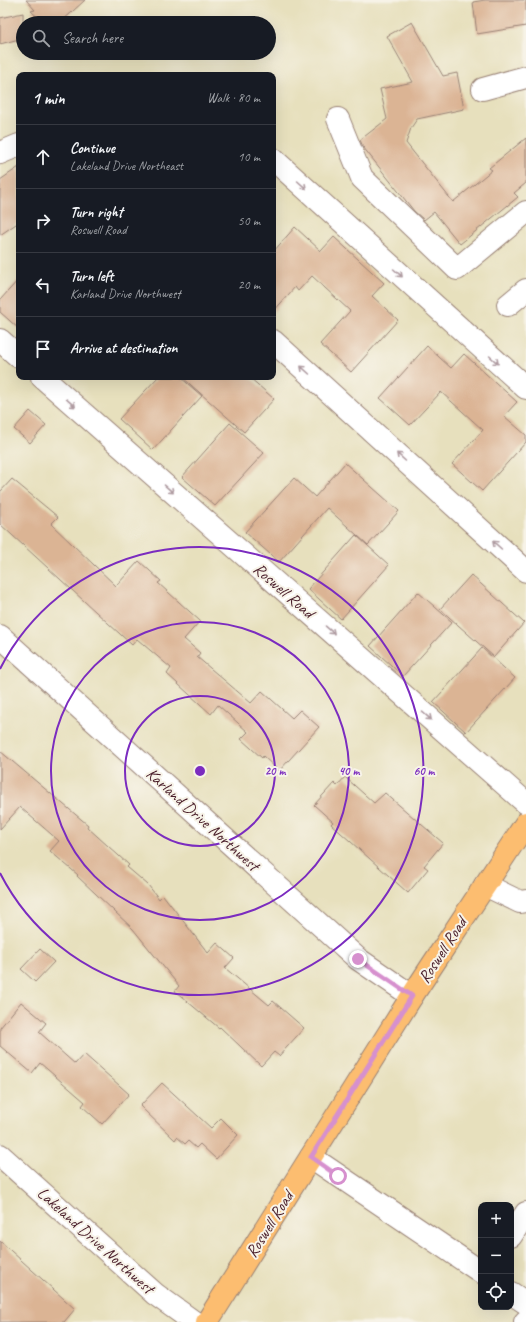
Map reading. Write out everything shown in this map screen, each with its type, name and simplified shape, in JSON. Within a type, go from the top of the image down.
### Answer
[{"type":"main road","name":"Roswell Road","points":[[207,1322],[412,996],[525,826]]},
{"type":"street","points":[[483,89],[526,77]]},
{"type":"street","points":[[338,120],[362,178],[457,269],[526,212]]},
{"type":"street","points":[[0,153],[16,146]]},
{"type":"street","points":[[276,162],[526,388]]},
{"type":"street","points":[[508,305],[526,290]]},
{"type":"street","points":[[0,340],[16,354]]},
{"type":"street","points":[[276,344],[526,571]]},
{"type":"street","name":"Roswell Road","points":[[45,380],[526,803]]},
{"type":"street","name":"Karland Drive Northwest","points":[[0,636],[358,959],[412,996]]},
{"type":"street","points":[[485,885],[520,902],[526,901]]},
{"type":"street","name":"Lakeland Drive Northwest","points":[[0,1154],[155,1294],[194,1322]]},
{"type":"street","points":[[311,1157],[478,1270]]},
{"type":"street","points":[[514,1231],[526,1213]]},
{"type":"street","points":[[514,1295],[526,1303]]},
{"type":"building","points":[[26,0],[85,0],[68,16],[36,16],[31,11],[35,10]]},
{"type":"building","points":[[485,0],[526,0],[526,26],[477,34],[473,2]]},
{"type":"building","points":[[23,13],[23,16],[16,16],[16,40],[0,44],[0,18]]},
{"type":"building","points":[[412,22],[443,76],[457,73],[464,109],[417,119],[411,128],[406,143],[453,202],[492,170],[489,168],[526,138],[526,183],[514,193],[518,197],[460,244],[434,212],[424,220],[414,211],[363,147],[360,140],[387,119],[380,89],[413,82],[387,36]]},
{"type":"building","points":[[16,169],[16,224],[0,235],[0,180]]},
{"type":"building","points":[[295,227],[321,251],[334,237],[384,283],[372,296],[398,320],[351,372],[320,344],[350,311],[312,276],[298,291],[295,287],[276,309],[276,249]]},
{"type":"building","points":[[16,282],[16,326],[0,312],[0,300]]},
{"type":"building","points":[[427,346],[451,368],[464,354],[517,402],[504,416],[526,435],[526,442],[482,491],[452,464],[483,430],[441,392],[410,425],[380,398]]},
{"type":"building","points":[[155,380],[183,380],[202,396],[153,450],[119,419]]},
{"type":"building","points":[[185,380],[252,380],[274,399],[244,432]]},
{"type":"building","points":[[30,411],[46,425],[30,443],[14,429]]},
{"type":"building","points":[[230,423],[264,453],[215,506],[182,477]]},
{"type":"building","points":[[345,463],[399,511],[368,545],[327,508],[279,562],[245,532],[294,478],[315,497]]},
{"type":"building","points":[[12,479],[58,517],[51,524],[116,586],[139,561],[161,581],[158,583],[200,621],[184,639],[200,653],[197,657],[251,703],[262,691],[292,718],[300,710],[319,727],[279,771],[241,739],[248,732],[218,705],[211,714],[167,674],[171,668],[137,639],[132,645],[0,524],[0,492]]},
{"type":"building","points":[[356,535],[389,565],[341,619],[308,589]]},
{"type":"building","points":[[471,575],[524,623],[494,657],[440,609]]},
{"type":"building","points":[[418,592],[452,622],[403,676],[370,646]]},
{"type":"building","points":[[482,648],[515,678],[466,732],[433,702]]},
{"type":"building","points":[[0,751],[88,825],[87,827],[129,865],[127,867],[148,885],[159,899],[163,895],[208,953],[217,943],[234,958],[225,968],[269,1005],[273,1001],[304,1028],[279,1056],[274,1052],[261,1066],[220,1027],[219,1028],[175,991],[179,986],[133,929],[77,876],[78,875],[50,851],[59,841],[20,807],[0,829]]},
{"type":"building","points":[[345,777],[374,803],[385,793],[443,843],[424,866],[428,869],[408,893],[331,824],[333,822],[314,805],[334,783],[337,786]]},
{"type":"building","points":[[40,949],[54,962],[35,982],[21,969]]},
{"type":"building","points":[[21,1002],[46,1023],[39,1032],[75,1064],[84,1054],[129,1094],[102,1124],[82,1106],[85,1102],[40,1063],[32,1073],[0,1046],[0,1028]]},
{"type":"building","points":[[162,1083],[211,1128],[221,1118],[238,1135],[216,1159],[200,1144],[196,1148],[188,1141],[185,1144],[177,1137],[175,1140],[140,1106]]},
{"type":"building","points":[[0,1241],[75,1309],[64,1322],[0,1322]]},
{"type":"route","points":[[338,1176],[311,1157],[412,996],[358,959]]}]
